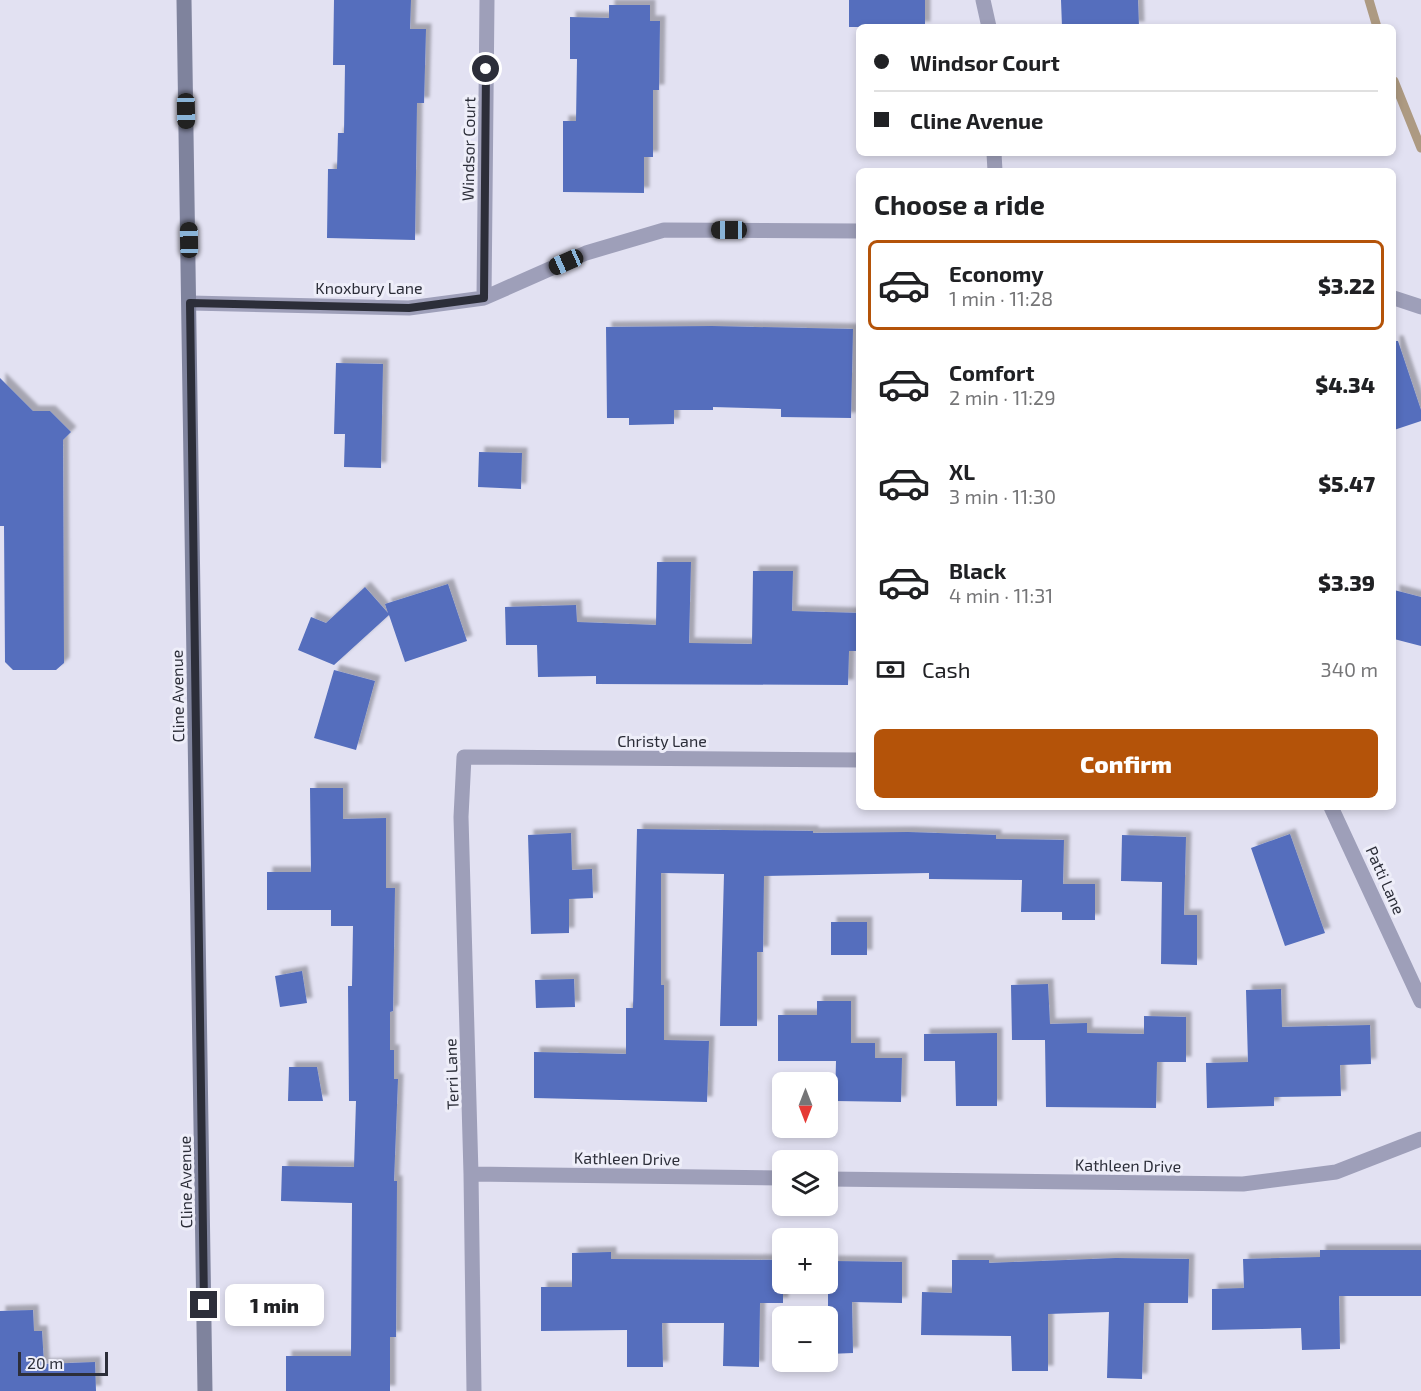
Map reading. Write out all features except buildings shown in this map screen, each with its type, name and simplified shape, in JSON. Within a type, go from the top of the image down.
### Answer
[{"type":"street","name":"Cline Avenue","points":[[184,0],[205,1391]]},
{"type":"street","name":"Windsor Court","points":[[484,298],[487,0]]},
{"type":"street","points":[[983,0],[988,24]]},
{"type":"street","name":"Knoxbury Lane","points":[[190,303],[409,308],[484,298],[586,253],[664,230],[856,231]]},
{"type":"street","points":[[1396,299],[1421,307]]},
{"type":"street","name":"Christy Lane","points":[[464,757],[856,760]]},
{"type":"street","name":"Terri Lane","points":[[464,757],[461,817],[471,1174],[474,1391]]},
{"type":"street","name":"Patti Lane","points":[[1332,810],[1421,1001]]},
{"type":"street","name":"Kathleen Drive","points":[[838,1179],[1243,1184],[1336,1172],[1421,1139]]},
{"type":"street","name":"Kathleen Drive","points":[[471,1174],[772,1178]]},
{"type":"waterway","points":[[1369,0],[1376,24]]},
{"type":"waterway","points":[[1396,86],[1421,148]]},
{"type":"route","points":[[204,1305],[190,303],[409,308],[484,298],[486,69]]}]
